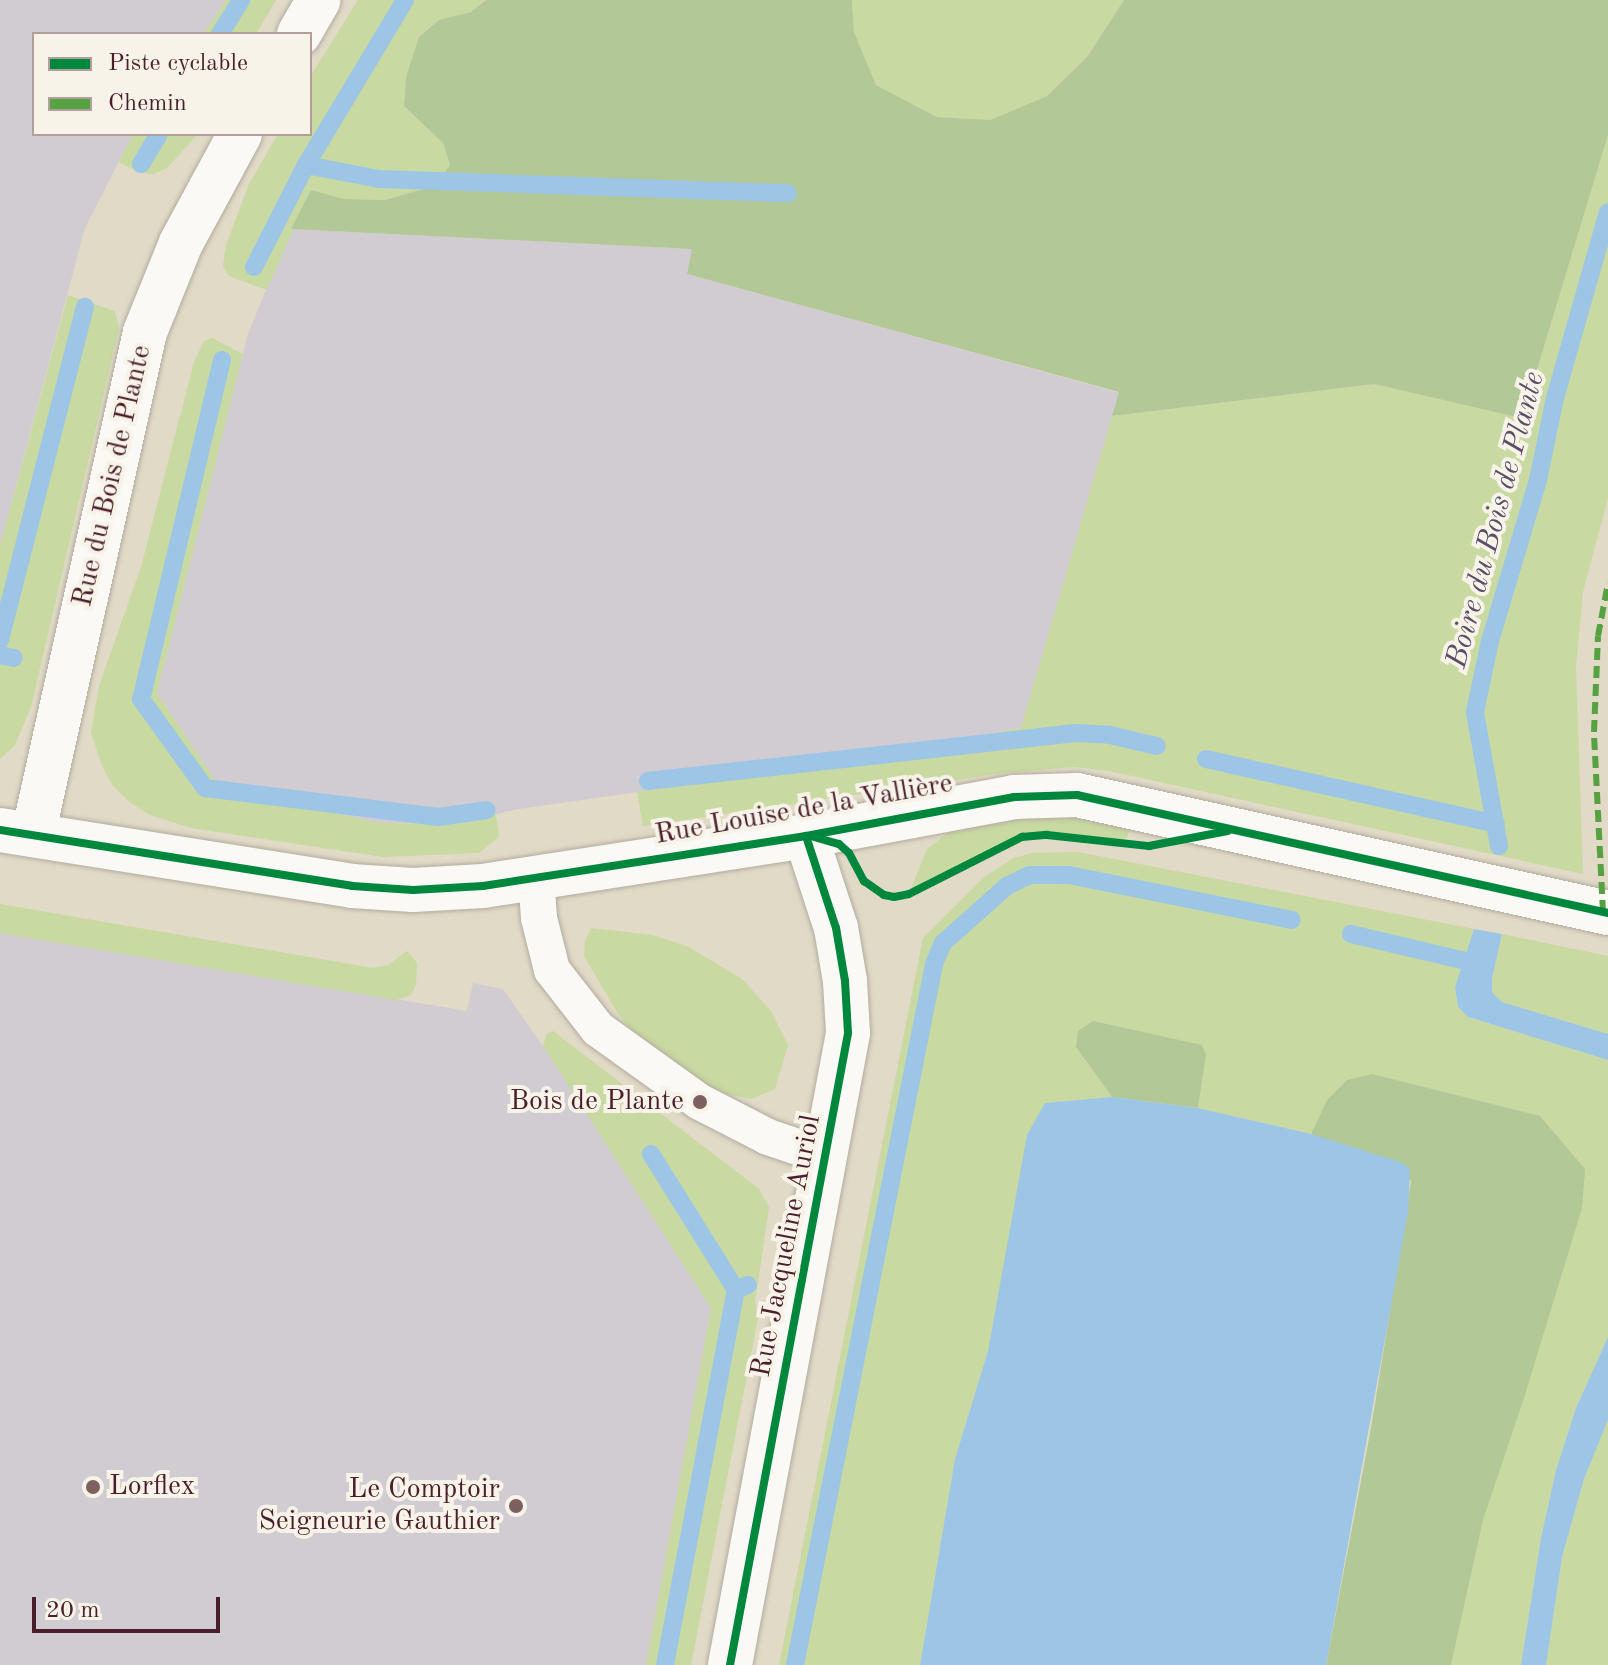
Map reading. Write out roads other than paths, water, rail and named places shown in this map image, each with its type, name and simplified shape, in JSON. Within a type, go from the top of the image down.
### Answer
[{"type":"street","points":[[300,32],[319,0]]},
{"type":"street","name":"Rue du Bois de Plante","points":[[17,832],[145,332],[181,243],[239,136]]},
{"type":"street","name":"Rue Louise de la Vallière","points":[[17,832],[352,886],[413,890],[483,886],[806,836],[951,806],[1048,794],[1077,795],[1608,913]]},
{"type":"street","name":"Rue Jacqueline Auriol","points":[[730,1665],[848,1033],[845,981],[836,928],[806,836]]},
{"type":"lane","points":[[536,876],[539,918],[552,970],[598,1029],[700,1102],[768,1137],[827,1157]]},
{"type":"water","points":[[1474,929],[1502,934],[1492,992],[1502,1002],[1608,1034],[1608,1060],[1468,1017],[1458,1007],[1455,987]]},
{"type":"water","points":[[1112,1097],[1198,1108],[1311,1134],[1403,1163],[1410,1170],[1408,1212],[1326,1665],[920,1665],[955,1459],[988,1351],[1027,1135],[1045,1103]]},
{"type":"water","points":[[1608,1337],[1608,1420],[1584,1479],[1562,1557],[1546,1665],[1521,1665],[1541,1538],[1556,1470],[1576,1408]]},
{"type":"waterway","points":[[221,32],[241,0]]},
{"type":"waterway","points":[[254,267],[306,165],[405,0]]},
{"type":"waterway","points":[[141,164],[158,136]]},
{"type":"waterway","points":[[306,165],[379,179],[788,193]]},
{"type":"waterway","name":"Boire du Bois de Plante","points":[[1499,846],[1475,712],[1490,641],[1538,480],[1555,398],[1608,212]]},
{"type":"waterway","points":[[0,640],[85,307]]},
{"type":"waterway","points":[[222,360],[141,699],[205,788],[438,817],[487,810]]},
{"type":"waterway","points":[[0,655],[14,658]]},
{"type":"waterway","points":[[648,781],[1075,733],[1110,735],[1157,746]]},
{"type":"waterway","points":[[1206,759],[1496,824]]},
{"type":"waterway","points":[[795,1665],[934,964],[943,943],[1007,886],[1030,875],[1069,875],[1292,920]]},
{"type":"waterway","points":[[1351,934],[1479,964]]},
{"type":"waterway","points":[[651,1154],[736,1290],[748,1285]]},
{"type":"waterway","points":[[665,1665],[736,1290]]},
{"type":"place","name":"Bois de Plante","points":[[700,1102]]},
{"type":"place","name":"Lorflex","points":[[93,1487]]},
{"type":"place","name":"Le Comptoir Seigneurie Gauthier","points":[[516,1506]]}]
